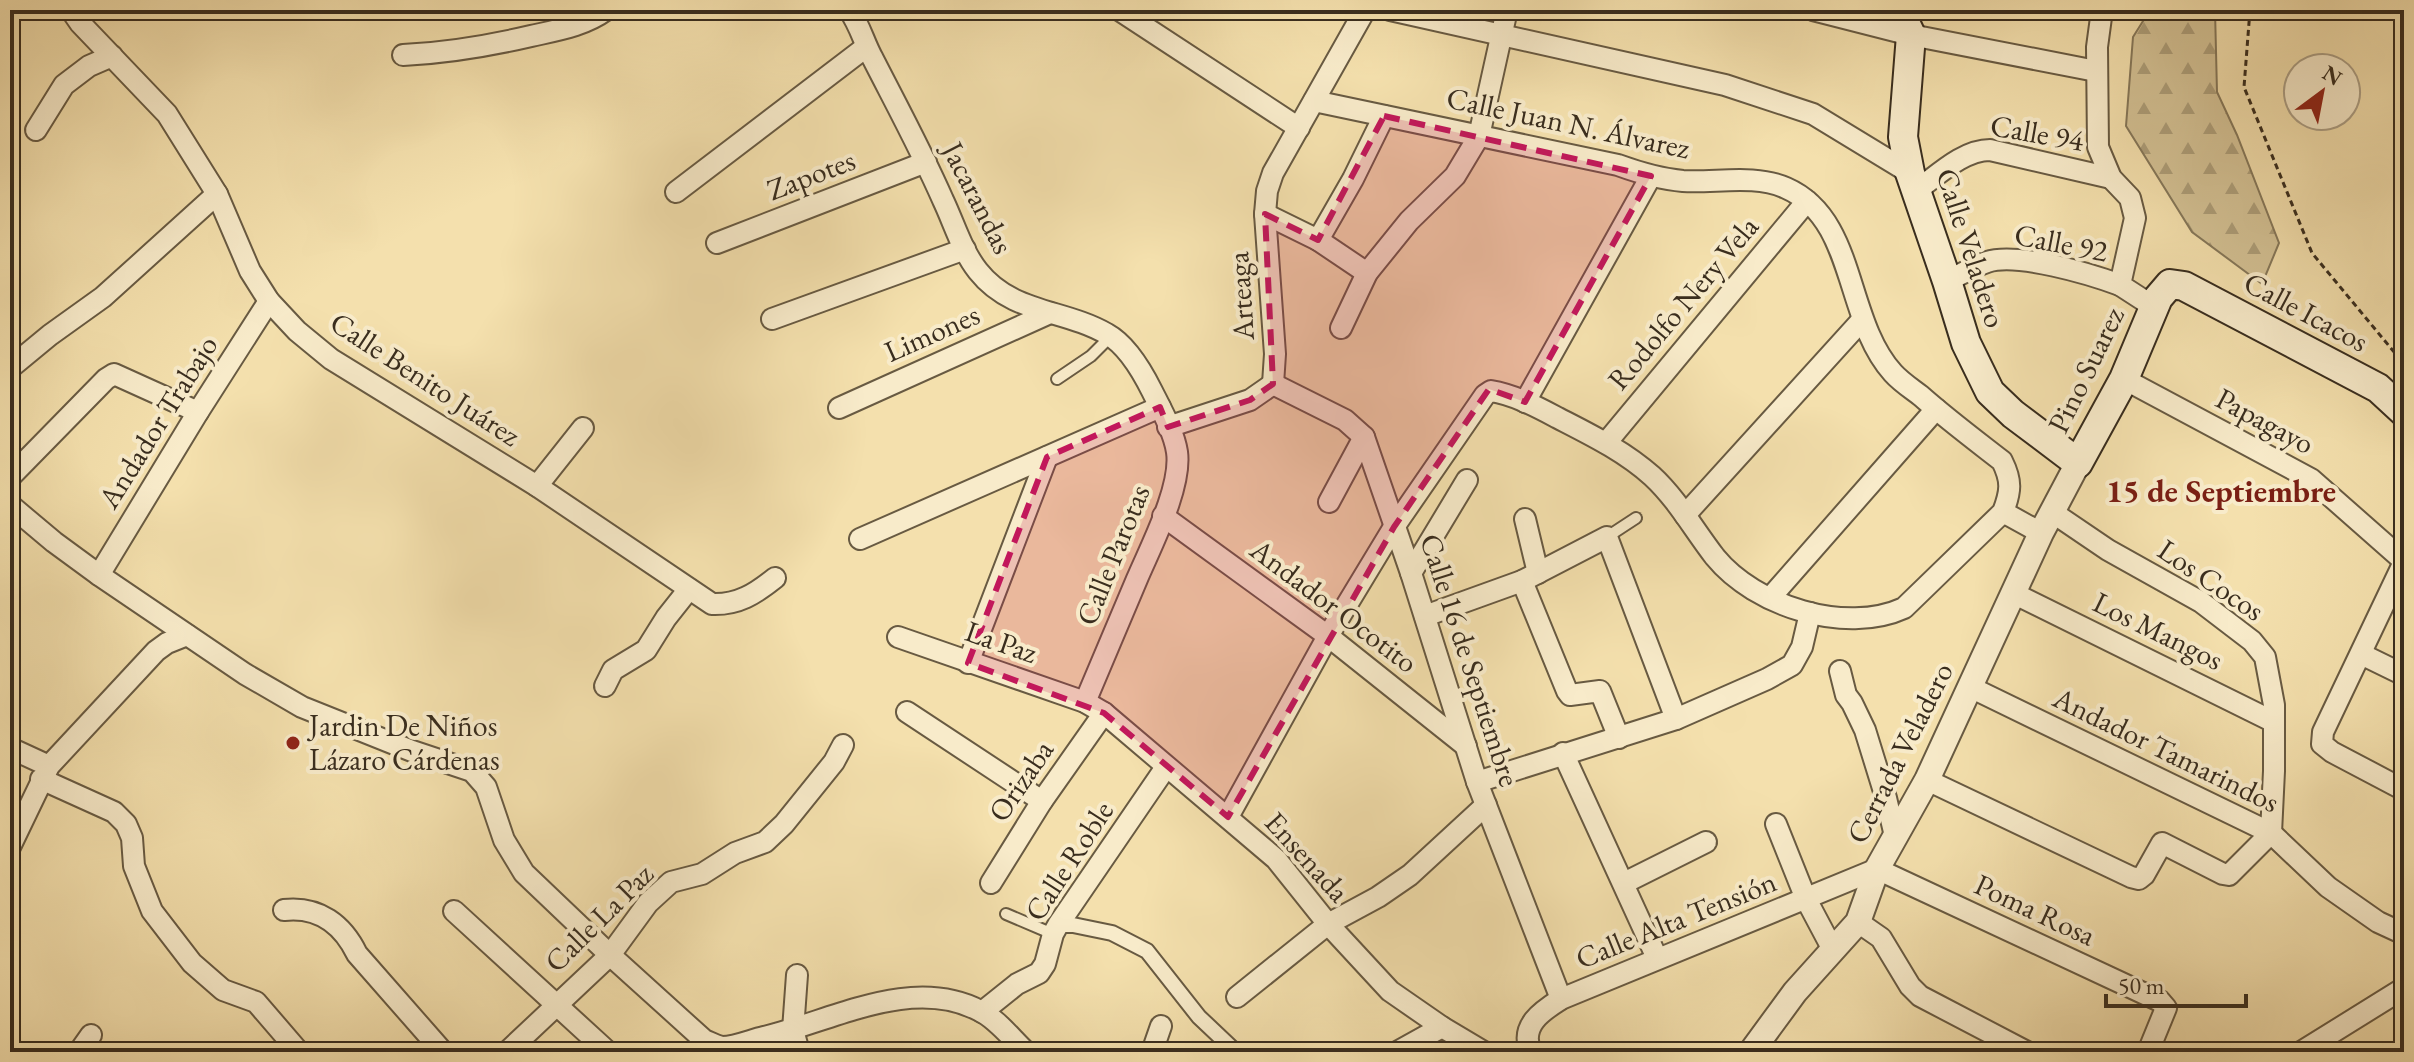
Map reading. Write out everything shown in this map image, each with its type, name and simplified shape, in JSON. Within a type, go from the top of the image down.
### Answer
[{"type":"main road","name":"Calle Veladero","points":[[1905,22],[1903,137],[1913,182],[1966,343],[1990,392],[2074,471]]},
{"type":"main road","name":"Calle Icacos","points":[[2162,296],[2184,286],[2378,388],[2404,412]]},
{"type":"main road","name":"Pino Suarez","points":[[2074,471],[2124,379],[2162,296]]},
{"type":"street","name":"Calle Benito Juárez","points":[[71,10],[167,114],[217,194],[250,271],[269,301],[297,331],[331,359],[537,486],[712,604],[747,598],[775,578]]},
{"type":"street","points":[[403,55],[449,53],[486,47],[575,26],[606,10]]},
{"type":"street","points":[[1119,10],[1299,128]]},
{"type":"street","name":"Arteaga","points":[[1273,384],[1275,354],[1265,214],[1267,191],[1273,173],[1365,10]]},
{"type":"street","points":[[1390,10],[1725,85],[1813,114],[1913,182]]},
{"type":"street","points":[[1341,328],[1367,273],[1409,221],[1455,176],[1479,136],[1507,10]]},
{"type":"street","points":[[1813,10],[1905,22],[2096,71]]},
{"type":"street","name":"Pino Suarez","points":[[2102,10],[2096,71],[2098,147],[2111,178],[2130,198],[2135,218],[2120,285],[2162,296]]},
{"type":"street","name":"Jacarandas","points":[[858,13],[866,47],[978,271],[1019,304],[1085,322],[1111,336],[1132,358],[1168,427]]},
{"type":"street","points":[[676,192],[866,47]]},
{"type":"street","points":[[36,130],[64,85],[89,66],[112,56]]},
{"type":"street","name":"Calle Juan N. Álvarez","points":[[1314,101],[1618,165],[1651,176],[1684,181],[1768,181],[1788,189],[1807,201],[1827,220],[1862,320],[1893,373],[2002,461],[2010,478],[2010,493],[2003,512]]},
{"type":"street","points":[[1318,240],[1384,116]]},
{"type":"street","name":"Calle 94","points":[[1913,182],[1979,150],[2111,178]]},
{"type":"street","name":"Zapotes","points":[[717,243],[926,162]]},
{"type":"street","points":[[1525,402],[1651,176]]},
{"type":"street","points":[[10,368],[103,297],[217,194]]},
{"type":"street","name":"Rodolfo Nery Vela","points":[[1606,443],[1807,201]]},
{"type":"street","points":[[1265,214],[1318,240],[1367,273]]},
{"type":"street","points":[[772,319],[965,249]]},
{"type":"street","name":"Calle 92","points":[[1947,281],[1987,262],[2009,259],[2101,278],[2120,285]]},
{"type":"street","name":"Andador Trabajo","points":[[99,575],[269,301]]},
{"type":"street","name":"Limones","points":[[839,408],[1050,313]]},
{"type":"street","points":[[1685,515],[1862,320]]},
{"type":"street","points":[[10,477],[114,374],[198,412]]},
{"type":"street","name":"Papagayo","points":[[2124,379],[2311,479],[2404,561]]},
{"type":"street","points":[[1168,427],[1250,400],[1273,384],[1345,420],[1364,437],[1329,502]]},
{"type":"street","points":[[1228,817],[1328,636],[1394,527],[1485,395],[1491,391],[1525,402],[1606,443],[1652,476],[1717,559],[1744,584],[1792,609],[1852,618],[1887,616],[1904,608],[2003,512],[2049,517]]},
{"type":"street","points":[[860,539],[1160,407]]},
{"type":"street","points":[[1770,598],[1936,409]]},
{"type":"street","name":"Calle Parotas","points":[[1085,702],[1163,516],[1176,476],[1177,452],[1168,427]]},
{"type":"street","points":[[537,486],[583,428]]},
{"type":"street","name":"Calle 16 de Septiembre","points":[[1364,437],[1477,782],[1561,999]]},
{"type":"street","points":[[968,663],[1047,457]]},
{"type":"street","name":"Cerrada Veladero","points":[[1751,1052],[1795,992],[1858,922],[1877,869],[1927,780],[2049,517],[2074,471]]},
{"type":"street","points":[[1411,573],[1467,480]]},
{"type":"street","points":[[10,505],[99,575],[245,674],[302,707],[412,751],[472,771],[486,787],[504,840],[524,873],[704,1040],[720,1049],[868,1006],[913,997],[949,998],[982,1012],[1026,1052]]},
{"type":"street","name":"Andador Ocotito","points":[[1163,516],[1328,636],[1466,746]]},
{"type":"street","name":"Los Cocos","points":[[2049,517],[2201,602],[2252,641],[2265,657],[2271,678],[2274,722],[2271,833]]},
{"type":"street","points":[[1525,519],[1530,577],[1567,691],[1575,696],[1600,691],[1619,738]]},
{"type":"street","points":[[1425,616],[1530,577],[1607,537],[1676,719]]},
{"type":"street","points":[[2404,561],[2323,732],[2322,744],[2404,790]]},
{"type":"street","points":[[605,686],[613,670],[646,650],[689,589]]},
{"type":"street","name":"Los Mangos","points":[[2015,594],[2274,722]]},
{"type":"street","points":[[1477,782],[1676,719],[1767,679],[1792,665],[1802,647],[1810,613]]},
{"type":"street","points":[[11,843],[45,773],[156,651],[187,635]]},
{"type":"street","name":"La Paz","points":[[898,637],[1085,702]]},
{"type":"street","points":[[2361,654],[2404,675]]},
{"type":"street","points":[[1840,671],[1846,695],[1865,730],[1895,836]]},
{"type":"street","name":"Andador Tamarindos","points":[[1970,687],[2271,833],[2328,887],[2378,922],[2404,934]]},
{"type":"street","name":"Ensenada","points":[[1085,702],[1104,713],[1276,859],[1328,924],[1390,991],[1484,1052]]},
{"type":"street","points":[[907,712],[1042,801]]},
{"type":"street","name":"Orizaba","points":[[991,883],[1042,801],[1104,713]]},
{"type":"street","name":"Calle La Paz","points":[[507,1052],[610,955],[648,903],[671,882],[702,874],[735,853],[765,842],[784,824],[834,762],[843,745]]},
{"type":"street","points":[[10,748],[45,773],[114,812],[126,824],[132,838],[134,866],[152,911],[192,963],[223,990],[256,1002],[299,1052]]},
{"type":"street","points":[[1563,753],[1657,958]]},
{"type":"street","name":"Calle Roble","points":[[982,1012],[1017,984],[1039,973],[1056,929],[1166,767]]},
{"type":"street","points":[[1927,780],[2139,879],[2162,843],[2229,875],[2271,833]]},
{"type":"street","points":[[1237,997],[1328,924],[1378,897],[1410,875],[1486,805]]},
{"type":"street","points":[[1776,824],[1806,899],[1832,948]]},
{"type":"street","points":[[1624,883],[1706,842]]},
{"type":"street","name":"Calle Alta Tensión","points":[[1531,1052],[1528,1046],[1529,1027],[1540,1012],[1561,999],[1877,869]]},
{"type":"street","name":"Poma Rosa","points":[[1877,869],[2160,1001],[2166,1008],[2148,1052]]},
{"type":"street","points":[[284,910],[297,908],[313,912],[329,920],[349,937],[357,954],[443,1052]]},
{"type":"street","points":[[454,911],[608,1052]]},
{"type":"street","points":[[1858,922],[1881,938],[1910,986],[1920,996],[2027,1052]]},
{"type":"street","points":[[1056,929],[1073,925],[1112,933],[1147,951],[1199,1017],[1236,1052]]},
{"type":"street","points":[[797,975],[793,1030],[799,1052]]},
{"type":"street","points":[[2301,1052],[2327,1046],[2404,988]]},
{"type":"street","points":[[1152,1052],[1161,1026]]},
{"type":"street","points":[[1397,1052],[1442,1027]]},
{"type":"street","points":[[79,1052],[91,1035]]},
{"type":"lane","points":[[1057,379],[1091,356],[1111,336]]},
{"type":"lane","points":[[1607,537],[1636,518]]},
{"type":"lane","points":[[1006,914],[1056,929]]},
{"type":"path","points":[[2250,10],[2244,87],[2312,253],[2404,364]]},
{"type":"highlighted area","points":[[1384,116],[1651,176],[1525,402],[1489,389],[1394,527],[1228,817],[1104,713],[968,663],[1047,457],[1160,407],[1168,427],[1250,400],[1273,384],[1265,214],[1318,240]]},
{"type":"green space","points":[[2150,10],[2215,10],[2217,92],[2279,243],[2262,284],[2192,232],[2126,126],[2133,37]]},
{"type":"place","name":"Jardin De Niños Lázaro Cárdenas","points":[[293,743]]},
{"type":"district","name":"15 de Septiembre","points":[[2221,491]]}]
